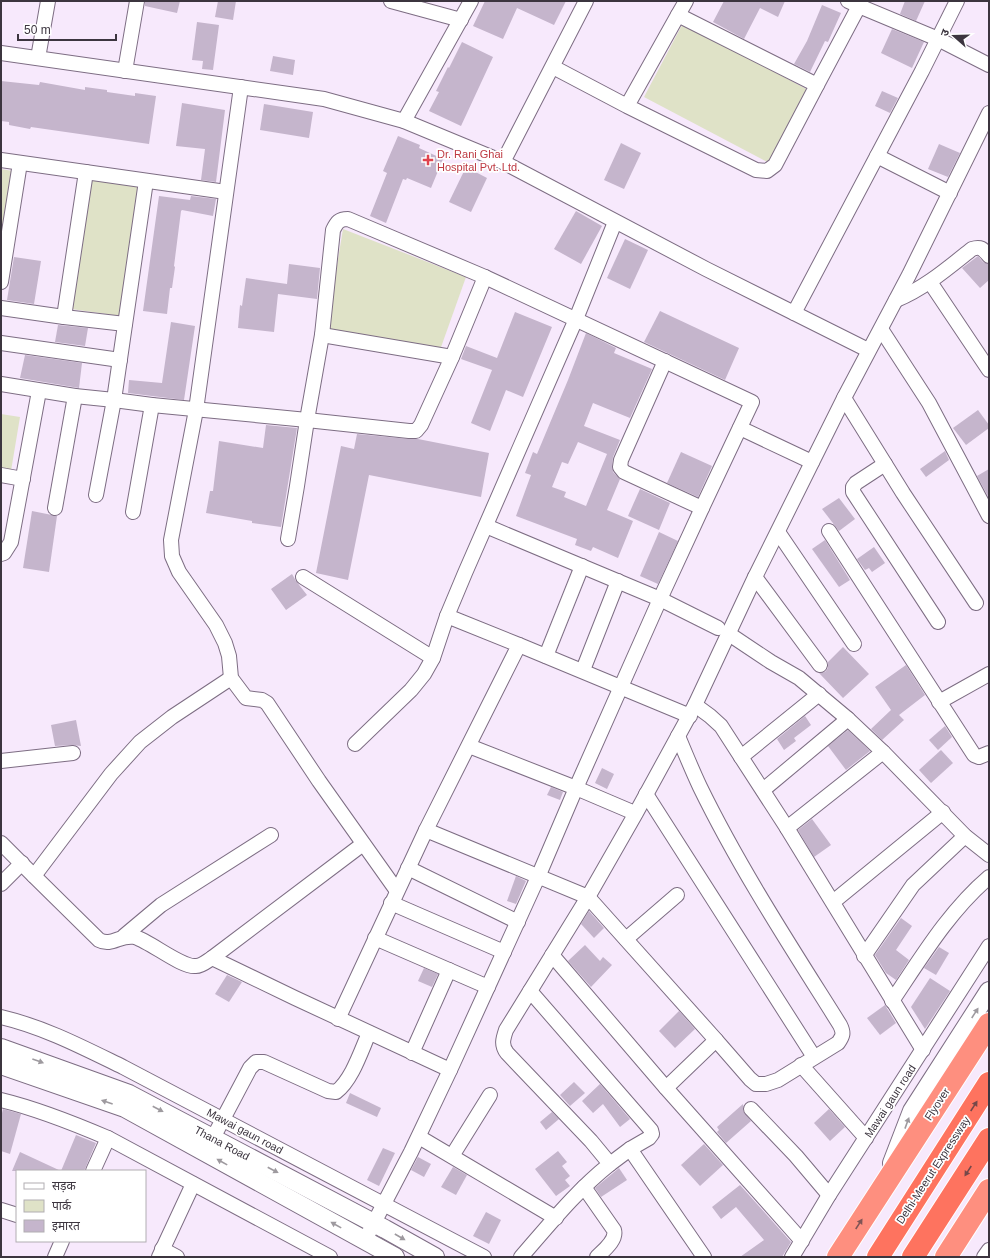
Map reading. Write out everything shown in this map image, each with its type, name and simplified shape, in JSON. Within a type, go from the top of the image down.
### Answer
[{"type":"highway","name":"Flyover","points":[[838,1257],[989,1024]]},
{"type":"highway","name":"Delhi-Meerut Expressway","points":[[878,1257],[989,1083]]},
{"type":"highway","points":[[913,1257],[989,1139]]},
{"type":"highway","points":[[946,1257],[989,1190]]},
{"type":"street","points":[[38,58],[48,1]]},
{"type":"street","points":[[125,71],[137,1]]},
{"type":"street","points":[[391,1],[461,20]]},
{"type":"street","points":[[404,121],[471,1]]},
{"type":"street","points":[[503,162],[586,1]]},
{"type":"street","points":[[627,106],[686,1]]},
{"type":"street","points":[[794,313],[957,1]]},
{"type":"street","points":[[553,67],[627,106],[756,170],[767,171],[775,165],[817,85],[853,4],[938,39],[989,65]]},
{"type":"street","points":[[678,15],[817,85]]},
{"type":"street","points":[[1,53],[324,100],[404,121],[503,162],[558,190],[615,222],[868,350]]},
{"type":"street","points":[[241,87],[196,410],[171,540],[172,556],[179,572],[216,625],[229,656],[231,678],[246,698],[262,700],[267,703],[363,844],[394,897],[504,952]]},
{"type":"street","points":[[610,1164],[504,1048],[502,1041],[506,1030],[588,897],[692,710],[723,631],[755,577],[868,350],[896,300],[989,113]]},
{"type":"street","points":[[877,156],[950,193]]},
{"type":"street","points":[[1,160],[226,192]]},
{"type":"street","points":[[1,282],[20,163]]},
{"type":"street","points":[[64,317],[86,172]]},
{"type":"street","points":[[96,496],[114,400],[146,181]]},
{"type":"street","points":[[288,539],[322,335],[333,230],[336,223],[341,219],[348,219],[485,277],[752,402],[660,599],[518,922],[450,1070],[419,1136],[365,1240]]},
{"type":"street","points":[[355,744],[411,690],[424,674],[433,658],[447,616],[576,319],[615,222]]},
{"type":"street","points":[[896,300],[911,294],[930,282],[972,249],[978,247],[983,249],[989,256]]},
{"type":"street","points":[[1,384],[75,396],[196,410],[416,431],[421,425],[452,357],[485,277]]},
{"type":"street","points":[[930,282],[989,370]]},
{"type":"street","points":[[1,308],[125,324]]},
{"type":"street","points":[[881,329],[929,403],[986,502],[989,516]]},
{"type":"street","points":[[322,335],[452,357]]},
{"type":"street","points":[[1,343],[120,360]]},
{"type":"street","points":[[665,361],[621,460],[620,467],[624,472],[702,508]]},
{"type":"street","points":[[1,554],[4,553],[11,542],[39,391]]},
{"type":"street","points":[[55,508],[75,396]]},
{"type":"street","points":[[844,398],[884,464],[976,603]]},
{"type":"street","points":[[132,512],[152,405]]},
{"type":"street","points":[[740,428],[812,462]]},
{"type":"street","points":[[884,464],[856,483],[853,488],[853,492],[938,622]]},
{"type":"street","points":[[1,475],[23,479]]},
{"type":"street","points":[[486,526],[660,599],[723,631],[799,678],[848,719],[883,752],[965,836],[989,855]]},
{"type":"street","points":[[828,531],[974,755],[979,757],[989,753]]},
{"type":"street","points":[[778,532],[854,644]]},
{"type":"street","points":[[546,656],[582,566]]},
{"type":"street","points":[[303,577],[433,658]]},
{"type":"street","points":[[755,577],[820,665]]},
{"type":"street","points":[[583,670],[618,581]]},
{"type":"street","points":[[447,616],[621,686],[710,716],[722,726],[787,828],[864,956],[923,1050]]},
{"type":"street","points":[[338,1019],[426,830],[519,645]]},
{"type":"street","points":[[940,702],[989,674]]},
{"type":"street","points":[[34,876],[111,774],[140,742],[172,717],[231,678]]},
{"type":"street","points":[[741,757],[819,694]]},
{"type":"street","points":[[763,790],[848,719]]},
{"type":"street","points":[[426,830],[588,897],[750,1079],[756,1084],[766,1084],[778,1080],[838,1043],[842,1037],[843,1031],[748,875],[721,827],[699,786],[678,736]]},
{"type":"street","points":[[469,746],[630,811]]},
{"type":"street","points":[[787,828],[883,752]]},
{"type":"street","points":[[1,761],[73,753]]},
{"type":"street","points":[[646,794],[814,1057]]},
{"type":"street","points":[[832,902],[943,812]]},
{"type":"street","points":[[1,843],[99,940],[108,943],[124,936],[161,905],[271,835]]},
{"type":"street","points":[[864,956],[913,885],[965,836]]},
{"type":"street","points":[[124,936],[134,937],[144,941],[186,965],[195,967],[202,965],[363,844]]},
{"type":"street","points":[[1,884],[22,863]]},
{"type":"street","points":[[408,868],[518,922]]},
{"type":"street","points":[[892,1001],[957,909],[977,887],[989,877]]},
{"type":"street","points":[[626,939],[677,895]]},
{"type":"street","points":[[375,938],[488,987]]},
{"type":"street","name":"Mawai gaun road","points":[[792,1257],[829,1195],[989,946]]},
{"type":"street","points":[[552,955],[666,1088],[802,1242]]},
{"type":"street","points":[[212,958],[338,1019],[450,1070]]},
{"type":"street","points":[[412,1053],[449,970]]},
{"type":"street","points":[[520,1257],[584,1187],[610,1164],[630,1149],[649,1138],[652,1134],[651,1130],[530,991]]},
{"type":"street","points":[[884,1185],[912,1111],[989,991]]},
{"type":"street","name":"Mawai gaun road","points":[[1,1017],[16,1020],[65,1039],[123,1067],[484,1257]]},
{"type":"street","points":[[213,1138],[250,1068],[256,1062],[264,1062],[328,1091],[336,1092],[342,1087],[348,1078],[369,1033]]},
{"type":"street","points":[[666,1088],[716,1040]]},
{"type":"street","name":"Thana Road","points":[[1,1048],[129,1094],[374,1223],[435,1257]]},
{"type":"street","name":"Thana Road","points":[[1,1065],[125,1108],[395,1257]]},
{"type":"street","points":[[801,1065],[866,1138]]},
{"type":"street","points":[[452,1156],[490,1095]]},
{"type":"street","points":[[1,1100],[22,1105],[71,1122],[108,1138],[330,1257]]},
{"type":"street","points":[[751,1109],[796,1156],[829,1195]]},
{"type":"street","points":[[419,1136],[556,1218]]},
{"type":"street","points":[[93,1170],[108,1138]]},
{"type":"street","points":[[630,1149],[704,1257]]},
{"type":"street","points":[[177,1257],[161,1253],[193,1184]]},
{"type":"street","points":[[584,1187],[616,1235],[597,1257]]},
{"type":"street","points":[[950,1257],[989,1208]]},
{"type":"street","points":[[1,1210],[16,1215]]},
{"type":"street","points":[[55,1257],[62,1242]]},
{"type":"street","points":[[984,1257],[989,1250]]},
{"type":"green space","points":[[683,23],[810,91],[771,164],[644,97]]},
{"type":"green space","points":[[1,169],[13,171],[1,246]]},
{"type":"green space","points":[[91,179],[140,187],[120,316],[71,309]]},
{"type":"green space","points":[[343,229],[466,277],[440,350],[326,332]]},
{"type":"green space","points":[[1,414],[20,417],[11,471],[1,469]]},
{"type":"building","points":[[145,1],[180,1],[177,13],[145,6]]},
{"type":"building","points":[[218,1],[236,1],[233,20],[215,17]]},
{"type":"building","points":[[485,1],[566,1],[554,25],[517,8],[503,39],[473,26]]},
{"type":"building","points":[[724,1],[785,1],[778,17],[760,8],[744,39],[713,22]]},
{"type":"building","points":[[905,1],[925,1],[916,21],[900,14]]},
{"type":"building","points":[[822,5],[841,13],[828,42],[825,41],[810,72],[794,64],[807,41]]},
{"type":"building","points":[[197,22],[219,25],[213,70],[202,69],[203,61],[192,60]]},
{"type":"building","points":[[892,29],[924,42],[912,68],[881,53]]},
{"type":"building","points":[[462,42],[493,57],[461,126],[429,111],[439,92],[436,91]]},
{"type":"building","points":[[273,56],[295,60],[293,75],[270,71]]},
{"type":"building","points":[[1,81],[39,85],[40,82],[85,90],[85,87],[135,96],[135,93],[156,96],[149,144],[9,125],[9,122],[1,121]]},
{"type":"building","points":[[882,91],[898,98],[890,113],[875,106]]},
{"type":"building","points":[[182,103],[225,110],[216,182],[201,180],[205,149],[176,146]]},
{"type":"building","points":[[264,104],[313,112],[309,138],[260,130]]},
{"type":"building","points":[[398,136],[420,145],[419,148],[443,159],[431,188],[407,178],[406,180],[403,179],[386,223],[370,216],[387,173],[383,171]]},
{"type":"building","points":[[621,143],[641,153],[624,189],[604,180]]},
{"type":"building","points":[[939,144],[960,153],[948,177],[928,169]]},
{"type":"building","points":[[466,167],[487,178],[471,212],[449,202]]},
{"type":"building","points":[[159,196],[190,200],[191,196],[216,199],[213,216],[181,211],[175,267],[172,288],[170,288],[167,314],[143,311]]},
{"type":"building","points":[[576,211],[602,226],[581,264],[554,249]]},
{"type":"building","points":[[625,239],[648,250],[630,289],[607,278]]},
{"type":"building","points":[[978,256],[983,262],[989,264],[989,280],[980,288],[962,268]]},
{"type":"building","points":[[14,257],[41,261],[34,304],[7,300]]},
{"type":"building","points":[[289,264],[320,268],[317,299],[278,294],[274,332],[238,328],[240,305],[242,306],[246,278],[287,284]]},
{"type":"building","points":[[660,311],[739,348],[725,380],[644,342]]},
{"type":"building","points":[[515,312],[552,327],[523,397],[506,390],[490,431],[471,423],[492,370],[461,359],[466,346],[497,358]]},
{"type":"building","points":[[171,322],[195,326],[184,400],[128,393],[129,380],[162,383]]},
{"type":"building","points":[[58,325],[88,328],[85,346],[55,342]]},
{"type":"building","points":[[586,333],[616,348],[614,353],[652,369],[630,418],[593,403],[584,426],[620,440],[613,457],[612,466],[613,472],[620,479],[607,510],[633,521],[618,558],[593,547],[591,551],[575,545],[577,539],[516,516],[531,475],[525,473],[533,452],[537,454]],"holes":[[[578,442],[607,454],[586,506],[564,497],[566,492],[552,487],[562,462],[568,464]]]},
{"type":"building","points":[[25,355],[82,363],[79,388],[20,378]]},
{"type":"building","points":[[978,410],[989,425],[989,428],[966,445],[953,428]]},
{"type":"building","points":[[266,425],[297,428],[281,527],[252,523],[252,521],[206,513],[210,491],[213,491],[219,441],[263,448]]},
{"type":"building","points":[[357,434],[418,439],[489,453],[481,497],[369,475],[348,580],[316,573],[341,446],[354,449]]},
{"type":"building","points":[[945,451],[949,460],[926,477],[920,469]]},
{"type":"building","points":[[681,452],[712,466],[698,497],[667,483]]},
{"type":"building","points":[[989,469],[989,498],[977,476]]},
{"type":"building","points":[[640,489],[670,503],[659,530],[628,516]]},
{"type":"building","points":[[839,498],[855,519],[839,531],[822,509]]},
{"type":"building","points":[[32,511],[57,516],[49,572],[23,568]]},
{"type":"building","points":[[659,532],[678,541],[658,584],[640,576]]},
{"type":"building","points":[[825,540],[850,580],[839,587],[812,549]]},
{"type":"building","points":[[874,547],[885,563],[872,572],[869,568],[865,570],[857,559]]},
{"type":"building","points":[[292,574],[307,595],[286,610],[271,589]]},
{"type":"building","points":[[843,647],[869,674],[843,698],[819,673],[825,672],[828,668],[828,662]]},
{"type":"building","points":[[906,665],[925,695],[899,715],[904,720],[882,740],[871,729],[891,710],[875,687]]},
{"type":"building","points":[[805,716],[811,725],[794,738],[796,741],[784,750],[777,739]]},
{"type":"building","points":[[76,720],[81,746],[55,746],[51,725]]},
{"type":"building","points":[[945,726],[952,737],[938,750],[929,740]]},
{"type":"building","points":[[848,730],[870,751],[846,770],[828,746]]},
{"type":"building","points":[[941,750],[953,763],[931,783],[919,770]]},
{"type":"building","points":[[602,768],[614,774],[607,789],[595,783]]},
{"type":"building","points":[[551,787],[563,792],[560,800],[547,795]]},
{"type":"building","points":[[812,819],[831,845],[814,857],[798,830]]},
{"type":"building","points":[[516,876],[526,881],[516,904],[507,901]]},
{"type":"building","points":[[589,911],[604,928],[594,938],[581,924]]},
{"type":"building","points":[[901,918],[912,926],[896,950],[909,960],[896,980],[886,973],[875,955]]},
{"type":"building","points":[[585,945],[600,961],[603,957],[612,965],[591,987],[568,961]]},
{"type":"building","points":[[939,947],[949,953],[936,975],[924,968]]},
{"type":"building","points":[[424,968],[438,974],[432,987],[418,981]]},
{"type":"building","points":[[227,975],[242,982],[229,1002],[215,994]]},
{"type":"building","points":[[930,978],[950,991],[925,1029],[911,1007]]},
{"type":"building","points":[[885,1005],[896,1023],[880,1035],[867,1018]]},
{"type":"building","points":[[679,1011],[695,1029],[675,1048],[659,1031]]},
{"type":"building","points":[[574,1082],[585,1093],[570,1106],[560,1095]]},
{"type":"building","points":[[600,1084],[630,1119],[620,1127],[603,1104],[593,1113],[582,1101]]},
{"type":"building","points":[[350,1093],[381,1108],[377,1117],[346,1103]]},
{"type":"building","points":[[743,1104],[743,1111],[751,1121],[726,1143],[717,1132],[719,1130],[717,1127]]},
{"type":"building","points":[[3,1109],[21,1114],[10,1154],[1,1151],[1,1117]]},
{"type":"building","points":[[829,1109],[845,1127],[830,1141],[814,1123]]},
{"type":"building","points":[[552,1112],[559,1119],[546,1130],[540,1122]]},
{"type":"building","points":[[76,1135],[96,1143],[84,1170],[61,1170]]},
{"type":"building","points":[[704,1144],[723,1165],[700,1186],[681,1165]]},
{"type":"building","points":[[383,1148],[395,1153],[379,1186],[367,1180]]},
{"type":"building","points":[[558,1151],[567,1162],[562,1166],[570,1176],[565,1180],[570,1186],[556,1196],[535,1169]]},
{"type":"building","points":[[20,1152],[59,1170],[12,1171]]},
{"type":"building","points":[[418,1157],[431,1164],[424,1177],[411,1170]]},
{"type":"building","points":[[453,1167],[467,1175],[456,1195],[441,1187]]},
{"type":"building","points":[[619,1168],[627,1180],[601,1197],[595,1188]]},
{"type":"building","points":[[740,1185],[791,1242],[782,1257],[740,1257],[764,1240],[736,1207],[721,1219],[712,1207]]},
{"type":"building","points":[[486,1212],[501,1220],[489,1244],[473,1236]]},
{"type":"place","name":"Dr. Rani Ghai Hospital Pvt. Ltd.","points":[[428,160]]}]
